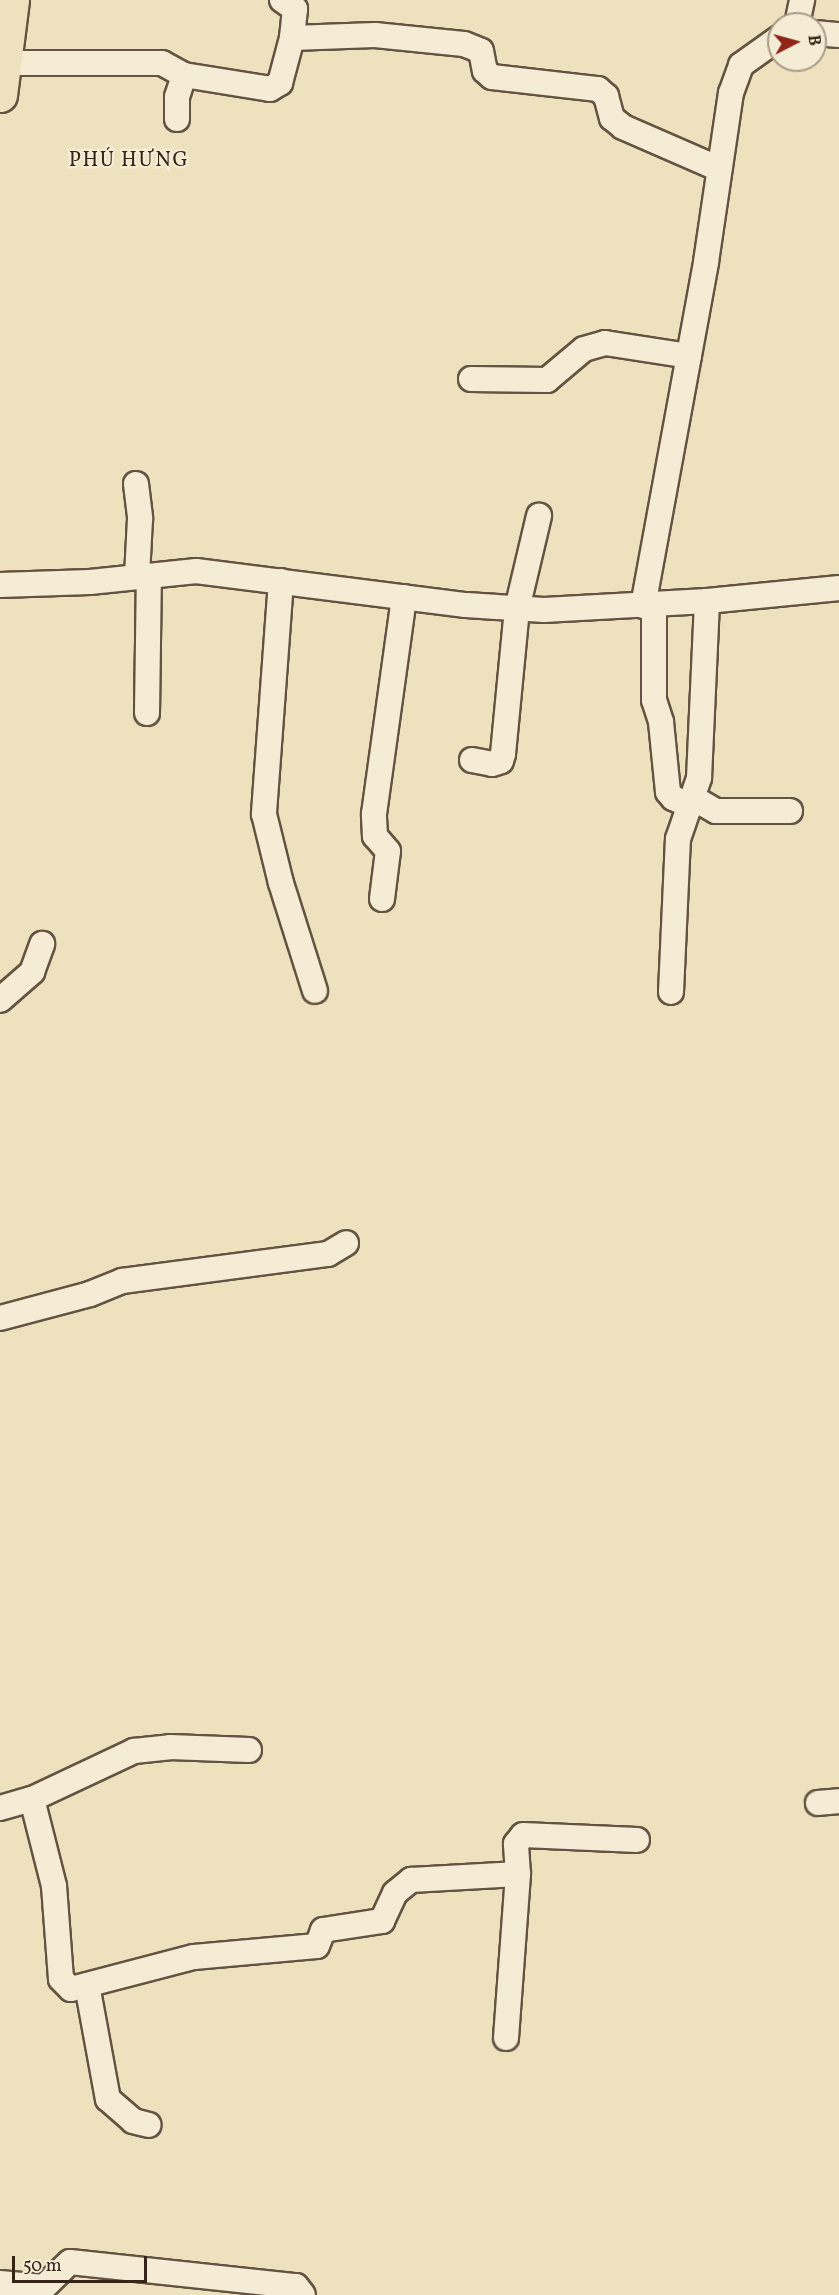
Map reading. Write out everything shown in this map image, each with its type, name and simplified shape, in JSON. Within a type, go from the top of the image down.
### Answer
[{"type":"highway","points":[[2,79],[12,0]]},
{"type":"street","points":[[2,79],[162,63],[184,75],[275,88],[280,83],[292,38],[295,9],[282,0]]},
{"type":"street","points":[[292,38],[375,35],[471,46],[481,51],[486,71],[492,77],[598,89],[606,96],[612,118],[623,127],[719,169]]},
{"type":"street","points":[[767,46],[748,58],[737,73],[688,356],[649,605],[654,700],[661,723],[668,792],[673,798],[693,802],[716,811],[790,812]]},
{"type":"street","points":[[177,119],[177,98],[184,75]]},
{"type":"street","points":[[471,380],[547,380],[584,349],[605,343],[688,356]]},
{"type":"street","points":[[136,484],[143,577],[147,713]]},
{"type":"street","points":[[472,760],[492,764],[501,761],[503,754],[517,609],[538,516]]},
{"type":"street","points":[[0,585],[143,577],[196,571],[517,609],[649,605],[839,588]]},
{"type":"street","points":[[281,581],[264,814],[278,874],[315,991]]},
{"type":"street","points":[[382,899],[388,851],[375,836],[374,814],[404,597]]},
{"type":"street","points":[[671,992],[678,838],[693,802],[707,601]]},
{"type":"street","points":[[0,1000],[32,972],[42,944]]},
{"type":"street","points":[[0,1318],[90,1294],[122,1281],[328,1254],[346,1243]]},
{"type":"street","points":[[0,1808],[32,1799],[134,1751],[170,1747],[249,1750]]},
{"type":"street","points":[[32,1799],[54,1886],[61,1979],[71,1989],[194,1957],[317,1946],[323,1930],[382,1921],[395,1893],[411,1880],[518,1874]]},
{"type":"street","points":[[506,2038],[518,1874],[516,1844],[523,1835],[637,1840]]},
{"type":"street","points":[[87,1985],[108,2098],[126,2116],[149,2125]]},
{"type":"street","points":[[0,2283],[44,2287],[70,2262],[296,2286],[303,2295]]},
{"type":"district","name":"PHÚ HƯNG","points":[[129,161]]}]
